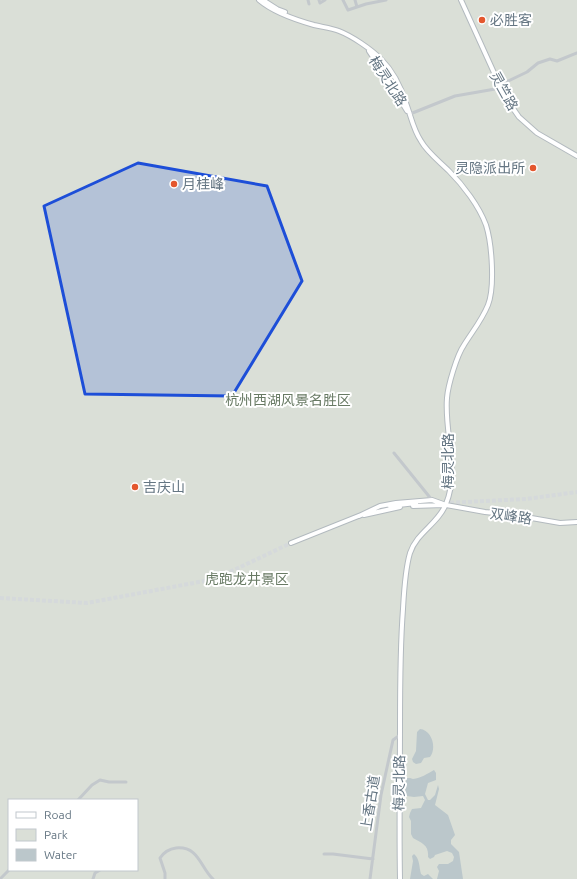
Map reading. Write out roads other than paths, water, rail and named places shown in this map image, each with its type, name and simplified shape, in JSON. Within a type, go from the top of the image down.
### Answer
[{"type":"street","name":"梅灵北路","points":[[259,0],[278,12],[339,31],[366,47],[381,59],[395,76],[404,95],[413,126],[424,146],[452,174],[476,204],[485,222],[490,240],[492,282],[489,303],[481,319],[462,348],[447,395],[451,481],[446,505],[439,517],[418,537],[410,553],[404,589],[400,651],[400,879]]},
{"type":"street","name":"梅灵北路","points":[[263,0],[277,9],[305,21]]},
{"type":"street","points":[[308,0],[309,4]]},
{"type":"street","points":[[319,0],[320,2],[325,0]]},
{"type":"street","points":[[343,0],[348,10],[375,1],[386,0]]},
{"type":"street","points":[[355,0],[357,7]]},
{"type":"street","points":[[364,0],[366,4]]},
{"type":"street","name":"灵竺路","points":[[461,0],[504,96],[519,117],[538,133],[577,156]]},
{"type":"street","name":"梅灵北路","points":[[366,47],[382,69],[410,114]]},
{"type":"street","points":[[410,114],[455,96],[501,88],[506,82],[527,72],[538,63],[550,59],[557,61],[577,54]]},
{"type":"street","points":[[394,452],[432,500]]},
{"type":"street","points":[[359,516],[370,510],[388,504],[412,500],[432,500],[446,505]]},
{"type":"street","points":[[291,544],[359,516],[383,508],[416,503]]},
{"type":"street","points":[[359,516],[400,507],[446,505]]},
{"type":"street","name":"双峰路","points":[[446,505],[560,523],[577,522]]},
{"type":"street","name":"上香古道","points":[[370,879],[381,795],[393,740],[400,735]]},
{"type":"street","points":[[79,799],[92,785],[100,780],[109,782],[126,782]]},
{"type":"street","points":[[165,879],[165,873],[160,858],[166,851],[178,848],[185,848],[194,853],[212,879]]},
{"type":"street","points":[[324,854],[372,859]]},
{"type":"street","points":[[0,879],[8,871]]},
{"type":"street","points":[[92,879],[95,873],[98,871]]},
{"type":"water","points":[[420,729],[424,730],[430,736],[433,749],[430,757],[424,758],[421,763],[416,764],[412,759],[416,751],[417,732]]},
{"type":"water","points":[[434,770],[436,773],[436,780],[428,783],[425,794],[428,800],[430,800],[435,795],[438,785],[439,789],[435,805],[448,815],[455,835],[451,840],[451,844],[459,852],[463,879],[437,879],[439,871],[437,867],[439,864],[448,864],[453,861],[454,857],[452,853],[447,851],[435,855],[430,859],[428,857],[426,847],[413,838],[411,834],[410,813],[412,809],[421,808],[425,800],[423,796],[414,797],[407,796],[405,794],[406,778],[419,778]]},
{"type":"water","points":[[414,854],[418,861],[421,874],[424,876],[428,874],[433,879],[410,879],[413,861],[412,856]]},
{"type":"tunnel","points":[[444,503],[526,499],[577,492]]},
{"type":"tunnel","points":[[416,503],[437,503]]},
{"type":"tunnel","points":[[0,598],[87,603],[215,579],[291,543]]},
{"type":"place","name":"必胜客","points":[[482,20]]},
{"type":"place","name":"灵隐派出所","points":[[533,168]]},
{"type":"place","name":"月桂峰","points":[[174,184]]},
{"type":"place","name":"吉庆山","points":[[135,487]]},
{"type":"park label","name":"杭州西湖风景名胜区","points":[[288,400]]},
{"type":"park label","name":"虎跑龙井景区","points":[[247,579]]}]
